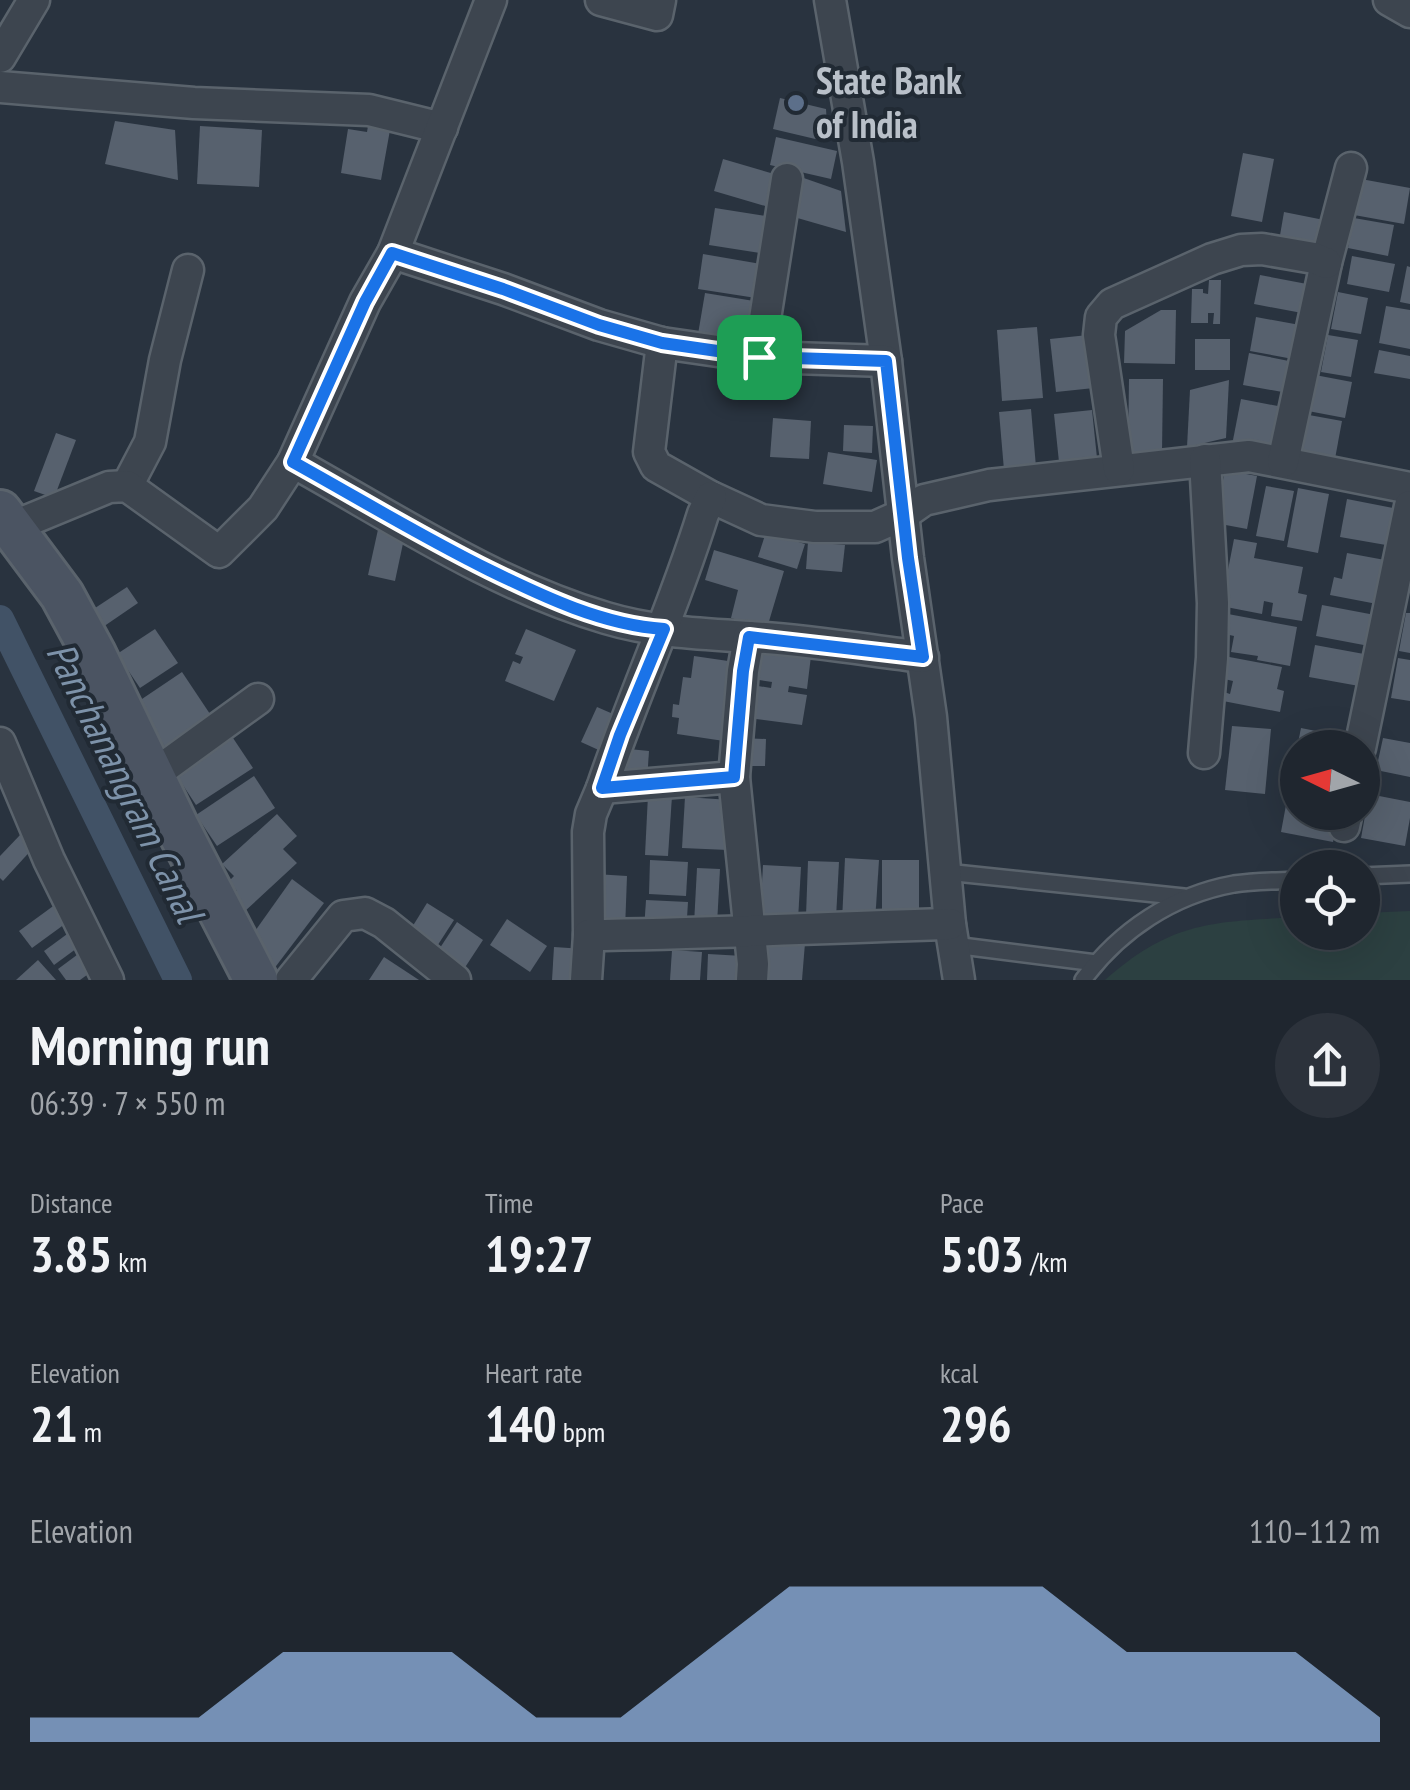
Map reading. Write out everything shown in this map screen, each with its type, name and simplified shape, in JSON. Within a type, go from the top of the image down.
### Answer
[{"type":"street","points":[[4,41],[34,0]]},
{"type":"street","points":[[256,980],[62,595],[6,520],[109,487],[127,486],[219,552],[263,508],[293,462],[365,302],[392,253],[491,0]]},
{"type":"street","points":[[600,0],[658,15],[660,0]]},
{"type":"street","points":[[830,0],[886,361],[959,980]]},
{"type":"street","points":[[1389,0],[1410,12]]},
{"type":"street","points":[[0,87],[194,103],[369,110],[442,128]]},
{"type":"street","points":[[1283,462],[1351,168]]},
{"type":"street","points":[[759,357],[788,178]]},
{"type":"street","points":[[1119,470],[1099,335],[1100,317],[1112,304],[1240,250],[1262,249],[1326,263]]},
{"type":"street","points":[[392,253],[662,343],[759,357],[886,361]]},
{"type":"street","points":[[127,486],[150,442],[188,270]]},
{"type":"street","points":[[662,343],[648,452],[656,466],[761,520],[815,528],[875,526],[924,500],[989,485],[1249,456],[1410,488]]},
{"type":"street","points":[[1204,460],[1214,603],[1204,752]]},
{"type":"street","points":[[293,462],[456,554],[538,594],[606,618],[645,628],[923,657]]},
{"type":"street","points":[[586,980],[591,814],[711,497]]},
{"type":"street","points":[[1364,730],[1410,506]]},
{"type":"street","points":[[749,637],[734,777],[752,980]]},
{"type":"street","points":[[152,776],[258,699]]},
{"type":"street","points":[[0,744],[108,980]]},
{"type":"street","points":[[602,788],[734,777]]},
{"type":"street","points":[[291,980],[343,916],[364,912],[384,923],[454,980]]},
{"type":"street","points":[[589,935],[749,929],[952,935]]},
{"type":"lane","points":[[946,872],[1184,897]]},
{"type":"lane","points":[[1380,875],[1410,874]]},
{"type":"lane","points":[[1084,980],[1096,963],[1142,921],[1184,897],[1235,884],[1280,881]]},
{"type":"lane","points":[[952,935],[1096,963]]},
{"type":"green space","points":[[1410,911],[1410,980],[1105,980],[1173,935],[1241,921],[1280,918],[1280,950],[1380,950],[1380,912]]},
{"type":"building","points":[[780,98],[826,109],[828,142],[773,129]]},
{"type":"building","points":[[115,121],[175,130],[178,180],[105,164]]},
{"type":"building","points":[[200,126],[262,130],[259,187],[197,184]]},
{"type":"building","points":[[368,126],[390,130],[381,180],[341,173],[348,129],[367,132]]},
{"type":"building","points":[[776,137],[837,151],[831,179],[770,165]]},
{"type":"building","points":[[1243,153],[1274,159],[1262,222],[1231,216]]},
{"type":"building","points":[[723,159],[781,176],[772,208],[714,191]]},
{"type":"building","points":[[798,176],[841,191],[846,232],[787,215]]},
{"type":"building","points":[[1361,179],[1410,188],[1404,224],[1354,215]]},
{"type":"building","points":[[715,208],[766,216],[760,253],[709,245]]},
{"type":"building","points":[[1284,212],[1329,221],[1322,255],[1278,247]]},
{"type":"building","points":[[1354,218],[1394,225],[1388,256],[1348,248]]},
{"type":"building","points":[[703,254],[761,264],[756,298],[698,289]]},
{"type":"building","points":[[1352,256],[1395,264],[1389,292],[1347,284]]},
{"type":"building","points":[[1407,266],[1410,267],[1410,304],[1400,302]]},
{"type":"building","points":[[1260,275],[1307,284],[1302,313],[1254,304]]},
{"type":"building","points":[[1209,280],[1221,280],[1220,324],[1213,324],[1214,313],[1208,313],[1208,323],[1191,323],[1192,289],[1203,289],[1208,294]]},
{"type":"building","points":[[1338,292],[1368,298],[1361,334],[1331,329]]},
{"type":"building","points":[[705,293],[754,301],[746,348],[697,340]]},
{"type":"building","points":[[1386,306],[1410,310],[1410,349],[1379,343]]},
{"type":"building","points":[[1161,310],[1176,310],[1175,364],[1124,363],[1125,331]]},
{"type":"building","points":[[1256,317],[1300,325],[1293,359],[1250,351]]},
{"type":"building","points":[[1037,327],[1043,398],[1002,401],[997,330]]},
{"type":"building","points":[[1088,335],[1094,388],[1056,392],[1050,339]]},
{"type":"building","points":[[1328,335],[1358,340],[1351,377],[1321,372]]},
{"type":"building","points":[[1195,339],[1230,339],[1230,370],[1195,370]]},
{"type":"building","points":[[1379,350],[1410,356],[1410,379],[1374,373]]},
{"type":"building","points":[[1249,353],[1294,362],[1288,393],[1243,385]]},
{"type":"building","points":[[1315,375],[1352,382],[1345,418],[1308,411]]},
{"type":"building","points":[[1129,379],[1163,379],[1162,452],[1128,452]]},
{"type":"building","points":[[1229,380],[1226,438],[1187,447],[1190,390]]},
{"type":"building","points":[[1241,399],[1283,407],[1276,448],[1233,440]]},
{"type":"building","points":[[1031,409],[1036,467],[1004,470],[999,412]]},
{"type":"building","points":[[1092,410],[1097,458],[1059,462],[1054,414]]},
{"type":"building","points":[[1309,415],[1342,421],[1334,464],[1301,458]]},
{"type":"building","points":[[773,418],[811,421],[809,459],[770,457]]},
{"type":"building","points":[[844,425],[873,426],[872,453],[843,451]]},
{"type":"building","points":[[56,433],[76,440],[54,498],[34,491]]},
{"type":"building","points":[[828,452],[877,460],[872,492],[823,484]]},
{"type":"building","points":[[1225,470],[1257,476],[1247,529],[1215,523]]},
{"type":"building","points":[[1266,486],[1294,491],[1284,541],[1256,536]]},
{"type":"building","points":[[1298,488],[1329,494],[1318,553],[1287,547]]},
{"type":"building","points":[[1347,499],[1393,508],[1386,545],[1340,537]]},
{"type":"building","points":[[379,525],[405,534],[395,581],[368,575]]},
{"type":"building","points":[[766,532],[805,544],[797,569],[758,557]]},
{"type":"building","points":[[1234,539],[1257,543],[1254,558],[1303,567],[1298,593],[1307,595],[1302,621],[1271,616],[1273,603],[1264,601],[1262,614],[1221,606]]},
{"type":"building","points":[[808,542],[845,545],[842,572],[806,569]]},
{"type":"building","points":[[714,550],[784,571],[767,628],[731,618],[738,590],[705,580]]},
{"type":"building","points":[[1347,553],[1385,560],[1377,604],[1330,595],[1334,577],[1342,579]]},
{"type":"building","points":[[127,587],[138,603],[100,629],[89,612]]},
{"type":"building","points":[[1322,605],[1375,615],[1369,646],[1316,636]]},
{"type":"building","points":[[1406,613],[1410,613],[1410,653],[1399,651]]},
{"type":"building","points":[[1228,614],[1297,627],[1290,666],[1231,652],[1234,636],[1225,634]]},
{"type":"building","points":[[155,629],[178,663],[140,688],[117,654]]},
{"type":"building","points":[[526,629],[576,650],[554,701],[505,681],[513,661],[520,664],[523,657],[515,654]]},
{"type":"building","points":[[1315,645],[1364,654],[1359,686],[1309,677]]},
{"type":"building","points":[[757,649],[811,656],[807,689],[789,686],[788,692],[807,695],[802,725],[748,718],[752,685],[771,688],[772,682],[753,679]]},
{"type":"building","points":[[694,656],[735,662],[724,741],[677,734],[679,718],[672,717],[673,704],[679,705],[683,677],[691,678]]},
{"type":"building","points":[[1224,656],[1282,667],[1277,689],[1284,691],[1280,712],[1223,701],[1224,692],[1230,694],[1233,681],[1220,678]]},
{"type":"building","points":[[1398,658],[1410,660],[1410,701],[1391,698]]},
{"type":"building","points":[[182,672],[212,717],[166,748],[136,703]]},
{"type":"building","points":[[597,707],[620,717],[603,752],[581,742]]},
{"type":"building","points":[[1232,726],[1271,729],[1265,794],[1225,790]]},
{"type":"building","points":[[229,732],[253,768],[196,805],[173,770]]},
{"type":"building","points":[[740,738],[766,739],[765,766],[740,766]]},
{"type":"building","points":[[1383,738],[1410,743],[1410,777],[1380,771]]},
{"type":"building","points":[[629,749],[649,751],[647,781],[626,779]]},
{"type":"building","points":[[254,776],[275,808],[217,846],[196,815]]},
{"type":"building","points":[[648,795],[672,796],[668,856],[645,855]]},
{"type":"building","points":[[1380,796],[1410,802],[1405,846],[1361,838],[1362,830],[1380,830]]},
{"type":"building","points":[[685,797],[731,800],[728,850],[682,848]]},
{"type":"building","points":[[277,814],[297,836],[283,849],[297,863],[244,912],[230,897],[237,891],[229,881],[234,876],[222,864]]},
{"type":"building","points":[[1281,830],[1336,830],[1333,842]]},
{"type":"building","points":[[21,834],[35,846],[3,881],[0,856]]},
{"type":"building","points":[[845,858],[879,860],[875,922],[842,921]]},
{"type":"building","points":[[650,860],[688,862],[686,896],[649,894]]},
{"type":"building","points":[[882,860],[919,860],[919,920],[882,920]]},
{"type":"building","points":[[808,861],[839,862],[836,918],[806,916]]},
{"type":"building","points":[[763,865],[801,867],[798,920],[760,918]]},
{"type":"building","points":[[697,868],[720,869],[717,925],[694,924]]},
{"type":"building","points":[[595,874],[627,876],[625,930],[592,928]]},
{"type":"building","points":[[292,879],[324,903],[270,974],[250,938]]},
{"type":"building","points":[[646,900],[688,902],[686,933],[644,930]]},
{"type":"building","points":[[427,903],[454,920],[432,954],[406,937]]},
{"type":"building","points":[[56,904],[69,921],[32,948],[19,931]]},
{"type":"building","points":[[507,919],[547,946],[530,972],[490,945]]},
{"type":"building","points":[[457,922],[483,940],[460,975],[434,957]]},
{"type":"building","points":[[74,929],[84,943],[54,965],[44,951]]},
{"type":"building","points":[[769,941],[805,943],[802,980],[767,980]]},
{"type":"building","points":[[554,947],[584,949],[582,980],[552,980]]},
{"type":"building","points":[[85,949],[98,967],[80,980],[66,980],[58,969]]},
{"type":"building","points":[[672,950],[702,952],[700,980],[670,980]]},
{"type":"building","points":[[708,954],[743,956],[742,980],[707,980]]},
{"type":"building","points":[[384,957],[419,980],[369,980]]},
{"type":"building","points":[[38,960],[56,980],[16,980]]},
{"type":"waterway","name":"Panchanangram Canal","points":[[0,619],[178,980]]},
{"type":"place","name":"State Bank of India","points":[[796,103]]},
{"type":"route","points":[[392,253],[662,343],[759,357],[886,361],[923,657],[749,637],[734,777],[602,788],[664,629],[606,618],[538,594],[456,554],[293,462],[365,302],[392,253]]}]
